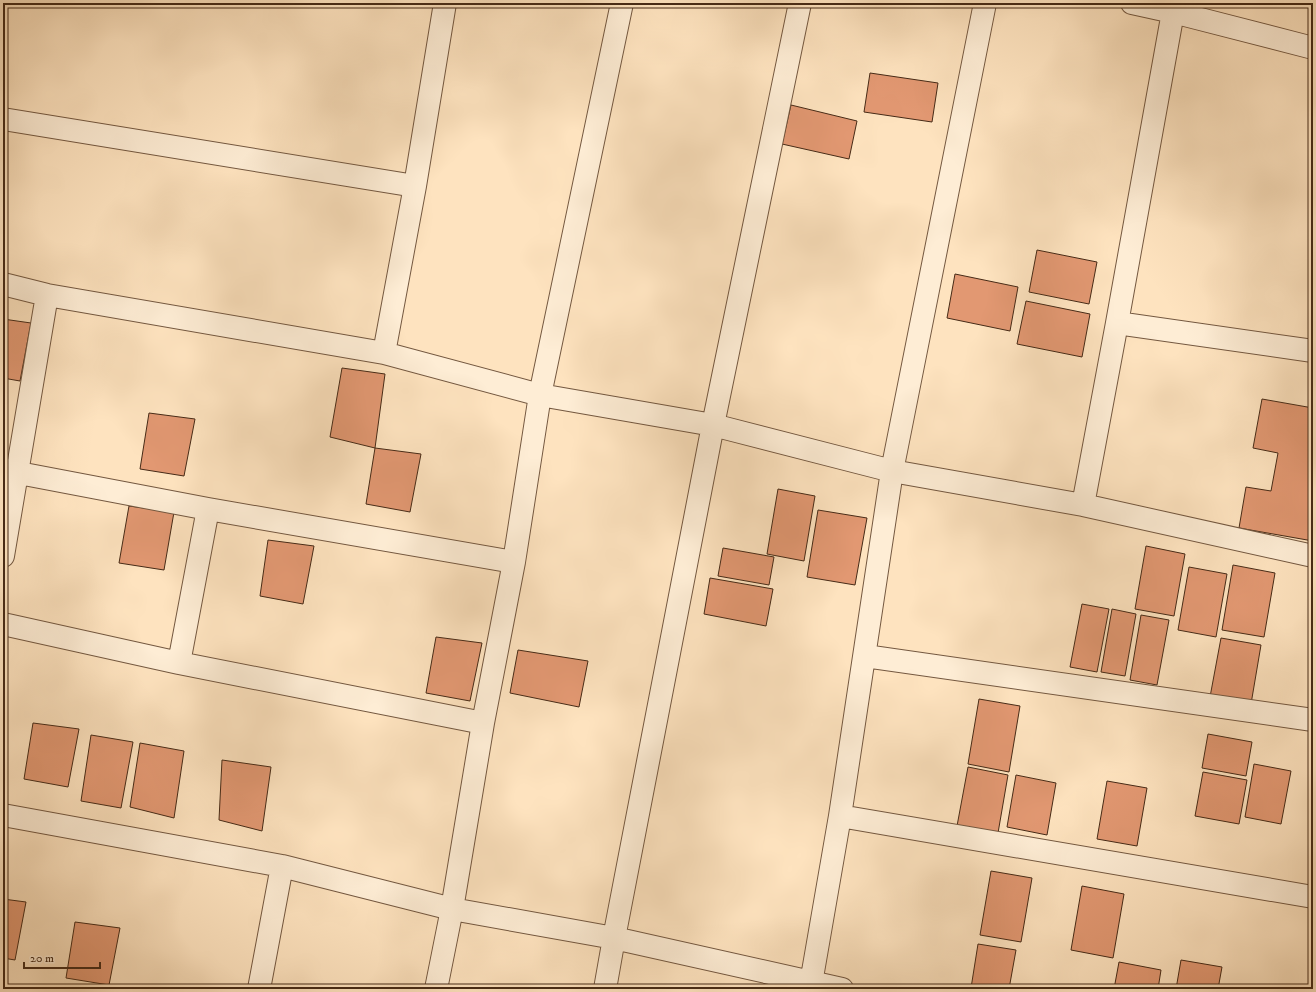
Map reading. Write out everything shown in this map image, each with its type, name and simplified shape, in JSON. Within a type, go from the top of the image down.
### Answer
[{"type":"street","points":[[384,353],[415,186],[445,3]]},
{"type":"street","points":[[436,989],[452,909],[483,723],[514,562],[540,395],[622,3]]},
{"type":"street","points":[[606,989],[614,938],[713,425],[800,3]]},
{"type":"street","points":[[811,985],[840,816],[892,471],[985,3]]},
{"type":"street","points":[[1132,3],[1174,7],[1313,48]]},
{"type":"street","points":[[1083,505],[1174,7]]},
{"type":"street","points":[[3,119],[415,186]]},
{"type":"street","points":[[3,284],[47,295],[384,353],[540,395],[713,425],[892,471],[1083,505],[1313,556]]},
{"type":"street","points":[[3,556],[10,471],[47,295]]},
{"type":"street","points":[[1117,322],[1313,351]]},
{"type":"street","points":[[10,471],[208,509],[514,562]]},
{"type":"street","points":[[180,663],[208,509]]},
{"type":"street","points":[[3,624],[180,663],[483,723]]},
{"type":"street","points":[[865,656],[1313,720]]},
{"type":"street","points":[[3,815],[282,866],[452,909],[614,938],[811,985],[842,989]]},
{"type":"street","points":[[840,816],[1313,897]]},
{"type":"street","points":[[259,989],[282,866]]},
{"type":"building","points":[[870,73],[938,83],[932,122],[864,112]]},
{"type":"building","points":[[791,105],[857,121],[849,159],[782,144]]},
{"type":"building","points":[[1037,250],[1097,262],[1089,304],[1029,292]]},
{"type":"building","points":[[955,274],[1018,287],[1010,331],[947,318]]},
{"type":"building","points":[[1026,301],[1090,314],[1082,357],[1017,344]]},
{"type":"building","points":[[3,319],[31,323],[20,381],[3,378]]},
{"type":"building","points":[[342,368],[385,374],[375,448],[330,437]]},
{"type":"building","points":[[1262,399],[1313,408],[1313,541],[1239,528],[1246,487],[1271,491],[1278,453],[1253,448]]},
{"type":"building","points":[[149,413],[195,419],[184,476],[140,469]]},
{"type":"building","points":[[375,448],[421,454],[410,512],[366,504]]},
{"type":"building","points":[[778,489],[815,496],[804,561],[767,554]]},
{"type":"building","points":[[129,506],[174,512],[164,570],[119,563]]},
{"type":"building","points":[[818,510],[867,518],[855,585],[807,577]]},
{"type":"building","points":[[268,540],[314,546],[303,604],[260,596]]},
{"type":"building","points":[[1146,546],[1185,554],[1174,616],[1135,609]]},
{"type":"building","points":[[723,548],[774,557],[769,585],[718,576]]},
{"type":"building","points":[[1233,565],[1275,573],[1264,637],[1222,630]]},
{"type":"building","points":[[1189,567],[1227,574],[1216,637],[1178,630]]},
{"type":"building","points":[[710,578],[773,589],[766,626],[704,614]]},
{"type":"building","points":[[1082,604],[1109,609],[1097,672],[1070,667]]},
{"type":"building","points":[[1112,609],[1136,614],[1125,676],[1101,672]]},
{"type":"building","points":[[1141,615],[1169,620],[1157,685],[1130,680]]},
{"type":"building","points":[[436,637],[482,643],[470,701],[426,693]]},
{"type":"building","points":[[1221,638],[1261,645],[1251,704],[1210,697]]},
{"type":"building","points":[[518,650],[588,661],[579,707],[510,693]]},
{"type":"building","points":[[979,699],[1020,706],[1009,772],[968,764]]},
{"type":"building","points":[[33,723],[79,729],[68,787],[24,779]]},
{"type":"building","points":[[1208,734],[1252,742],[1246,776],[1202,768]]},
{"type":"building","points":[[91,735],[133,742],[121,808],[81,801]]},
{"type":"building","points":[[140,743],[184,751],[174,818],[130,807]]},
{"type":"building","points":[[222,760],[271,767],[262,831],[219,820]]},
{"type":"building","points":[[1254,764],[1291,771],[1281,824],[1245,817]]},
{"type":"building","points":[[968,767],[1008,775],[998,833],[957,826]]},
{"type":"building","points":[[1203,772],[1247,780],[1239,824],[1195,816]]},
{"type":"building","points":[[1016,775],[1056,783],[1047,835],[1007,827]]},
{"type":"building","points":[[1107,781],[1147,788],[1137,846],[1097,839]]},
{"type":"building","points":[[991,871],[1032,878],[1021,942],[980,935]]},
{"type":"building","points":[[1082,886],[1124,894],[1113,958],[1071,950]]},
{"type":"building","points":[[3,899],[26,902],[15,960],[3,958]]},
{"type":"building","points":[[75,922],[120,928],[109,985],[66,978]]},
{"type":"building","points":[[978,944],[1016,950],[1009,989],[971,988]]},
{"type":"building","points":[[1181,960],[1222,967],[1218,989],[1176,989]]},
{"type":"building","points":[[1119,962],[1161,970],[1158,989],[1114,989]]}]
